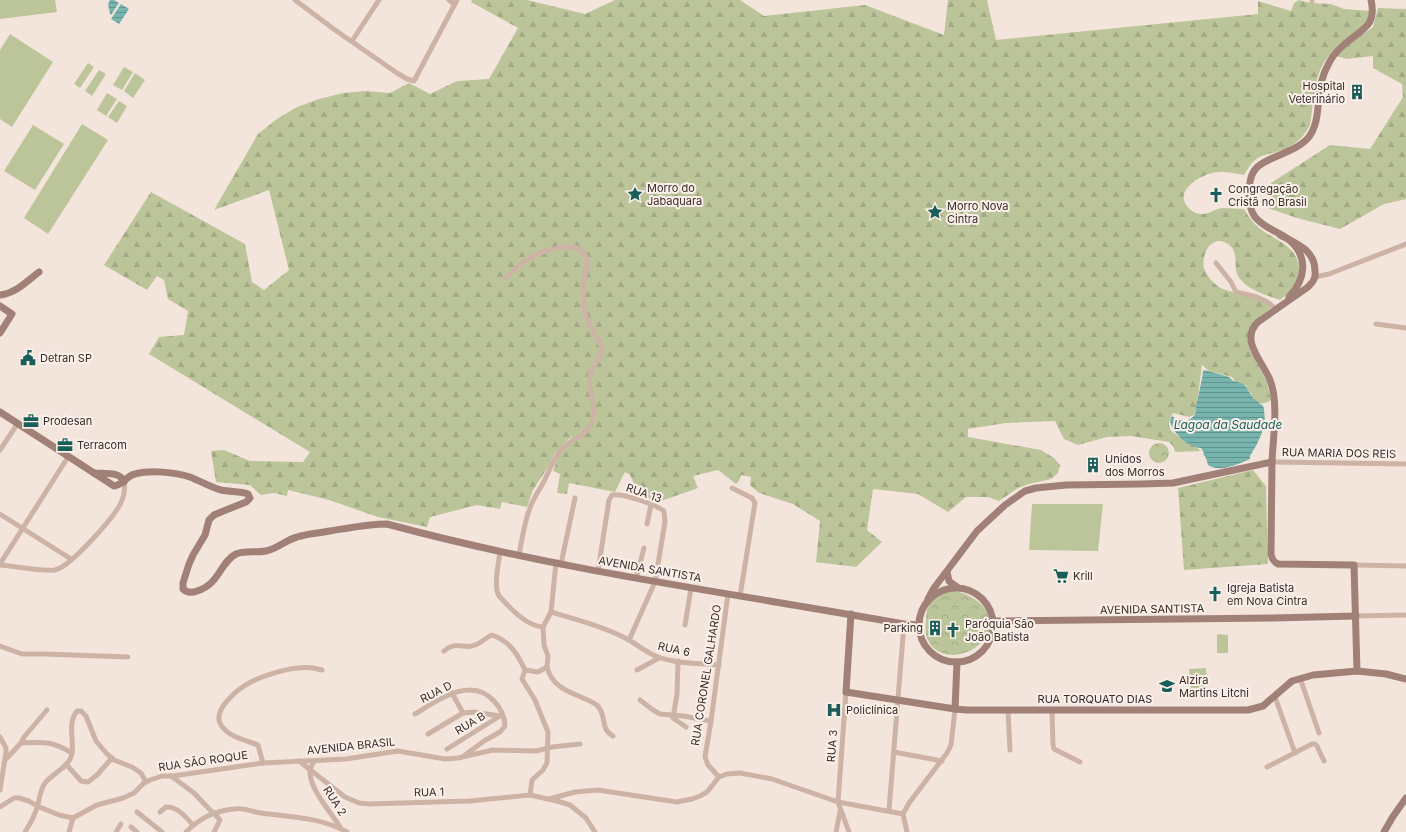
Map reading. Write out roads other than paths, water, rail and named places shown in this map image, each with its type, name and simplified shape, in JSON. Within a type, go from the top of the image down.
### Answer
[{"type":"street","points":[[295,0],[397,73],[414,81],[456,2],[449,0]]},
{"type":"street","points":[[352,41],[379,0]]},
{"type":"street","points":[[1371,0],[1373,9],[1370,21],[1362,31],[1338,50],[1330,61],[1325,72],[1321,84],[1313,132],[1299,146],[1264,162],[1258,166],[1253,173],[1249,191],[1251,208],[1255,216],[1259,221],[1280,235],[1305,249],[1313,257],[1315,276],[1309,286],[1256,325],[1250,334],[1251,343],[1273,389],[1274,406],[1271,558],[1278,564],[1406,566]]},
{"type":"street","points":[[1280,235],[1287,238],[1295,247],[1307,273],[1315,276],[1329,274],[1406,244]]},
{"type":"street","points":[[506,277],[529,259],[542,253],[565,247],[572,247],[584,252],[588,264],[582,298],[584,311],[602,348],[602,352],[590,374],[589,383],[594,404],[592,423],[583,434],[561,450],[555,457],[530,508],[519,555]]},
{"type":"street","points":[[1302,263],[1309,258],[1314,263]]},
{"type":"street","points":[[1216,263],[1231,282],[1236,292],[1261,299],[1278,308]]},
{"type":"street","points":[[1302,263],[1302,275],[1304,281],[1309,286]]},
{"type":"street","points":[[0,295],[6,294],[18,288],[38,272]]},
{"type":"street","points":[[1278,308],[1298,286],[1302,275]]},
{"type":"street","points":[[0,306],[6,321],[0,334]]},
{"type":"street","points":[[1376,324],[1406,328]]},
{"type":"street","points":[[0,412],[114,486],[119,486],[124,482]]},
{"type":"street","points":[[0,450],[18,423]]},
{"type":"street","points":[[68,457],[0,564],[55,570],[71,559],[99,532],[114,516],[125,490],[122,477],[117,474],[93,473]]},
{"type":"street","points":[[947,572],[949,581],[957,587],[967,590],[984,601],[991,610],[994,621],[994,629],[987,646],[970,659],[956,662],[942,658],[930,651],[924,643],[920,625],[922,615],[934,588],[977,531],[1017,496],[1025,491],[1036,488],[1066,485],[1173,483],[1272,462]]},
{"type":"street","name":"RUA MARIA DOS REIS","points":[[1272,462],[1406,464]]},
{"type":"street","name":"AVENIDA SANTISTA","points":[[124,482],[129,476],[135,474],[158,472],[189,477],[224,491],[246,493],[250,496],[246,502],[221,512],[209,520],[205,535],[193,555],[183,583],[183,589],[189,592],[194,592],[210,585],[231,557],[237,554],[244,552],[266,551],[298,536],[378,524],[387,524],[558,564],[636,579],[904,624],[920,625]]},
{"type":"street","points":[[732,488],[752,498],[754,503],[740,596]]},
{"type":"street","name":"RUA 13","points":[[598,571],[608,505],[612,495],[617,494],[637,499],[662,509],[666,514],[656,582],[629,640]]},
{"type":"street","points":[[575,498],[558,564],[551,612],[543,626],[544,645],[548,656],[547,667],[551,678],[556,684],[597,704],[601,708],[604,717],[604,726],[613,736]]},
{"type":"street","points":[[647,524],[651,505]]},
{"type":"street","points":[[0,514],[71,559]]},
{"type":"street","points":[[636,579],[644,548]]},
{"type":"street","points":[[500,551],[497,584],[497,592],[499,596],[527,621],[537,626],[543,626]]},
{"type":"street","points":[[1354,565],[1357,671]]},
{"type":"street","points":[[928,599],[943,589],[957,587]]},
{"type":"street","points":[[685,625],[691,588]]},
{"type":"street","name":"RUA CORONEL GALHARDO","points":[[719,777],[708,765],[705,757],[728,594]]},
{"type":"street","points":[[551,612],[578,620],[629,640]]},
{"type":"street","points":[[846,692],[851,614]]},
{"type":"street","name":"AVENIDA SANTISTA","points":[[994,621],[1406,615]]},
{"type":"street","points":[[889,810],[904,624]]},
{"type":"street","points":[[444,651],[453,645],[473,646],[492,635],[507,644],[516,652],[524,670],[522,679],[547,728],[548,736],[548,758],[543,770],[532,780],[530,795]]},
{"type":"street","name":"RUA 6","points":[[629,640],[640,648],[659,658],[719,665]]},
{"type":"street","points":[[0,646],[22,654],[128,657]]},
{"type":"street","points":[[637,670],[659,658]]},
{"type":"street","points":[[678,661],[678,694],[673,714],[674,720],[686,727]]},
{"type":"street","points":[[907,832],[903,814],[909,803],[942,761],[951,745],[955,709],[956,662]]},
{"type":"street","points":[[524,670],[538,672],[547,667]]},
{"type":"street","name":"RUA SÃO ROQUE","points":[[73,818],[97,805],[123,798],[134,793],[146,782],[162,776],[263,763],[258,745],[226,731],[221,726],[219,721],[219,713],[223,706],[229,698],[252,681],[296,668],[322,670]]},
{"type":"street","name":"RUA TORQUATO DIAS","points":[[846,692],[955,709],[1052,711],[1248,710],[1262,706],[1275,697],[1289,684],[1300,678],[1313,675],[1357,671],[1386,674],[1406,679]]},
{"type":"street","points":[[1300,678],[1319,733]]},
{"type":"street","name":"RUA D","points":[[415,714],[452,693],[469,690],[481,691],[492,699],[498,705],[501,716]]},
{"type":"street","name":"RUA 3","points":[[838,802],[846,692]]},
{"type":"street","points":[[452,693],[463,713]]},
{"type":"street","points":[[1275,697],[1295,753]]},
{"type":"street","points":[[640,700],[660,714],[673,714],[711,721]]},
{"type":"street","points":[[6,758],[21,743],[24,737],[47,710]]},
{"type":"street","points":[[25,832],[33,819],[38,806],[41,791],[45,783],[70,759],[72,753],[72,723],[75,712],[78,710],[86,716],[96,741],[112,758],[141,773],[146,782]]},
{"type":"street","points":[[1008,710],[1010,750]]},
{"type":"street","points":[[1052,711],[1052,745],[1054,749],[1080,762]]},
{"type":"street","points":[[428,734],[463,713],[474,712],[501,716],[505,722],[503,729],[463,756]]},
{"type":"street","name":"RUA B","points":[[448,749],[501,716]]},
{"type":"street","points":[[0,737],[6,748],[6,758],[0,790]]},
{"type":"street","points":[[21,743],[47,742],[56,744],[72,753]]},
{"type":"street","name":"AVENIDA BRASIL","points":[[299,761],[353,758],[398,751],[444,759],[493,750],[536,751],[547,748],[580,744]]},
{"type":"street","points":[[1267,767],[1312,744],[1315,744],[1324,761]]},
{"type":"street","points":[[894,752],[942,761]]},
{"type":"street","points":[[66,764],[81,781],[88,782],[97,775],[112,758]]},
{"type":"street","points":[[263,763],[299,761]]},
{"type":"street","name":"RUA 1","points":[[299,761],[345,797],[359,803],[470,801],[530,795],[564,803],[576,809],[586,818],[595,832]]},
{"type":"street","points":[[310,769],[314,761]]},
{"type":"street","name":"RUA 2","points":[[310,769],[314,788],[340,828]]},
{"type":"street","points":[[550,799],[574,792],[598,790],[677,802],[700,796],[706,792],[719,777],[740,772],[755,774],[772,779],[838,802],[889,810],[903,814]]},
{"type":"street","points":[[171,776],[194,793],[213,813],[217,815],[220,820],[214,832]]},
{"type":"street","points":[[0,808],[14,798],[23,799],[59,815],[73,818],[69,832]]},
{"type":"street","points":[[1384,832],[1406,798]]},
{"type":"street","points":[[838,802],[849,832]]},
{"type":"street","points":[[160,812],[166,807],[173,808],[182,814],[193,825]]},
{"type":"street","points":[[186,832],[198,820],[213,813],[242,808],[258,812],[313,819],[332,824],[347,832]]},
{"type":"street","points":[[836,832],[841,811]]},
{"type":"street","points":[[137,812],[162,832]]},
{"type":"street","points":[[116,832],[121,824]]},
{"type":"street","points":[[131,827],[137,832]]},
{"type":"water","points":[[110,0],[114,0],[119,3],[111,15],[108,4]]},
{"type":"water","points":[[121,4],[129,9],[119,24],[111,19]]},
{"type":"water","name":"Lagoa da Saudade","points":[[1205,370],[1229,377],[1233,381],[1244,384],[1253,398],[1263,406],[1264,409],[1265,422],[1250,459],[1229,467],[1218,468],[1208,465],[1201,448],[1186,442],[1177,434],[1171,425],[1170,420],[1172,416],[1175,419],[1184,421],[1188,420],[1194,415],[1203,371]]},
{"type":"place","name":"Hospital Veterinário","points":[[1357,92]]},
{"type":"place","name":"Morro do Jabaquara","points":[[635,194]]},
{"type":"place","name":"Congregação Cristã no Brasil","points":[[1216,195]]},
{"type":"place","name":"Morro Nova Cintra","points":[[935,212]]},
{"type":"place","name":"Detran SP","points":[[28,358]]},
{"type":"place","name":"Prodesan","points":[[31,421]]},
{"type":"place","name":"Terracom","points":[[65,445]]},
{"type":"place","name":"Unidos dos Morros","points":[[1093,465]]},
{"type":"place","name":"Krill","points":[[1061,576]]},
{"type":"place","name":"Igreja Batista em Nova Cintra","points":[[1215,594]]},
{"type":"place","name":"Parking","points":[[935,628]]},
{"type":"place","name":"Paróquia São João Batista","points":[[953,630]]},
{"type":"place","name":"Alzira Martins Litchi","points":[[1167,686]]},
{"type":"place","name":"Policlínica","points":[[834,710]]}]
